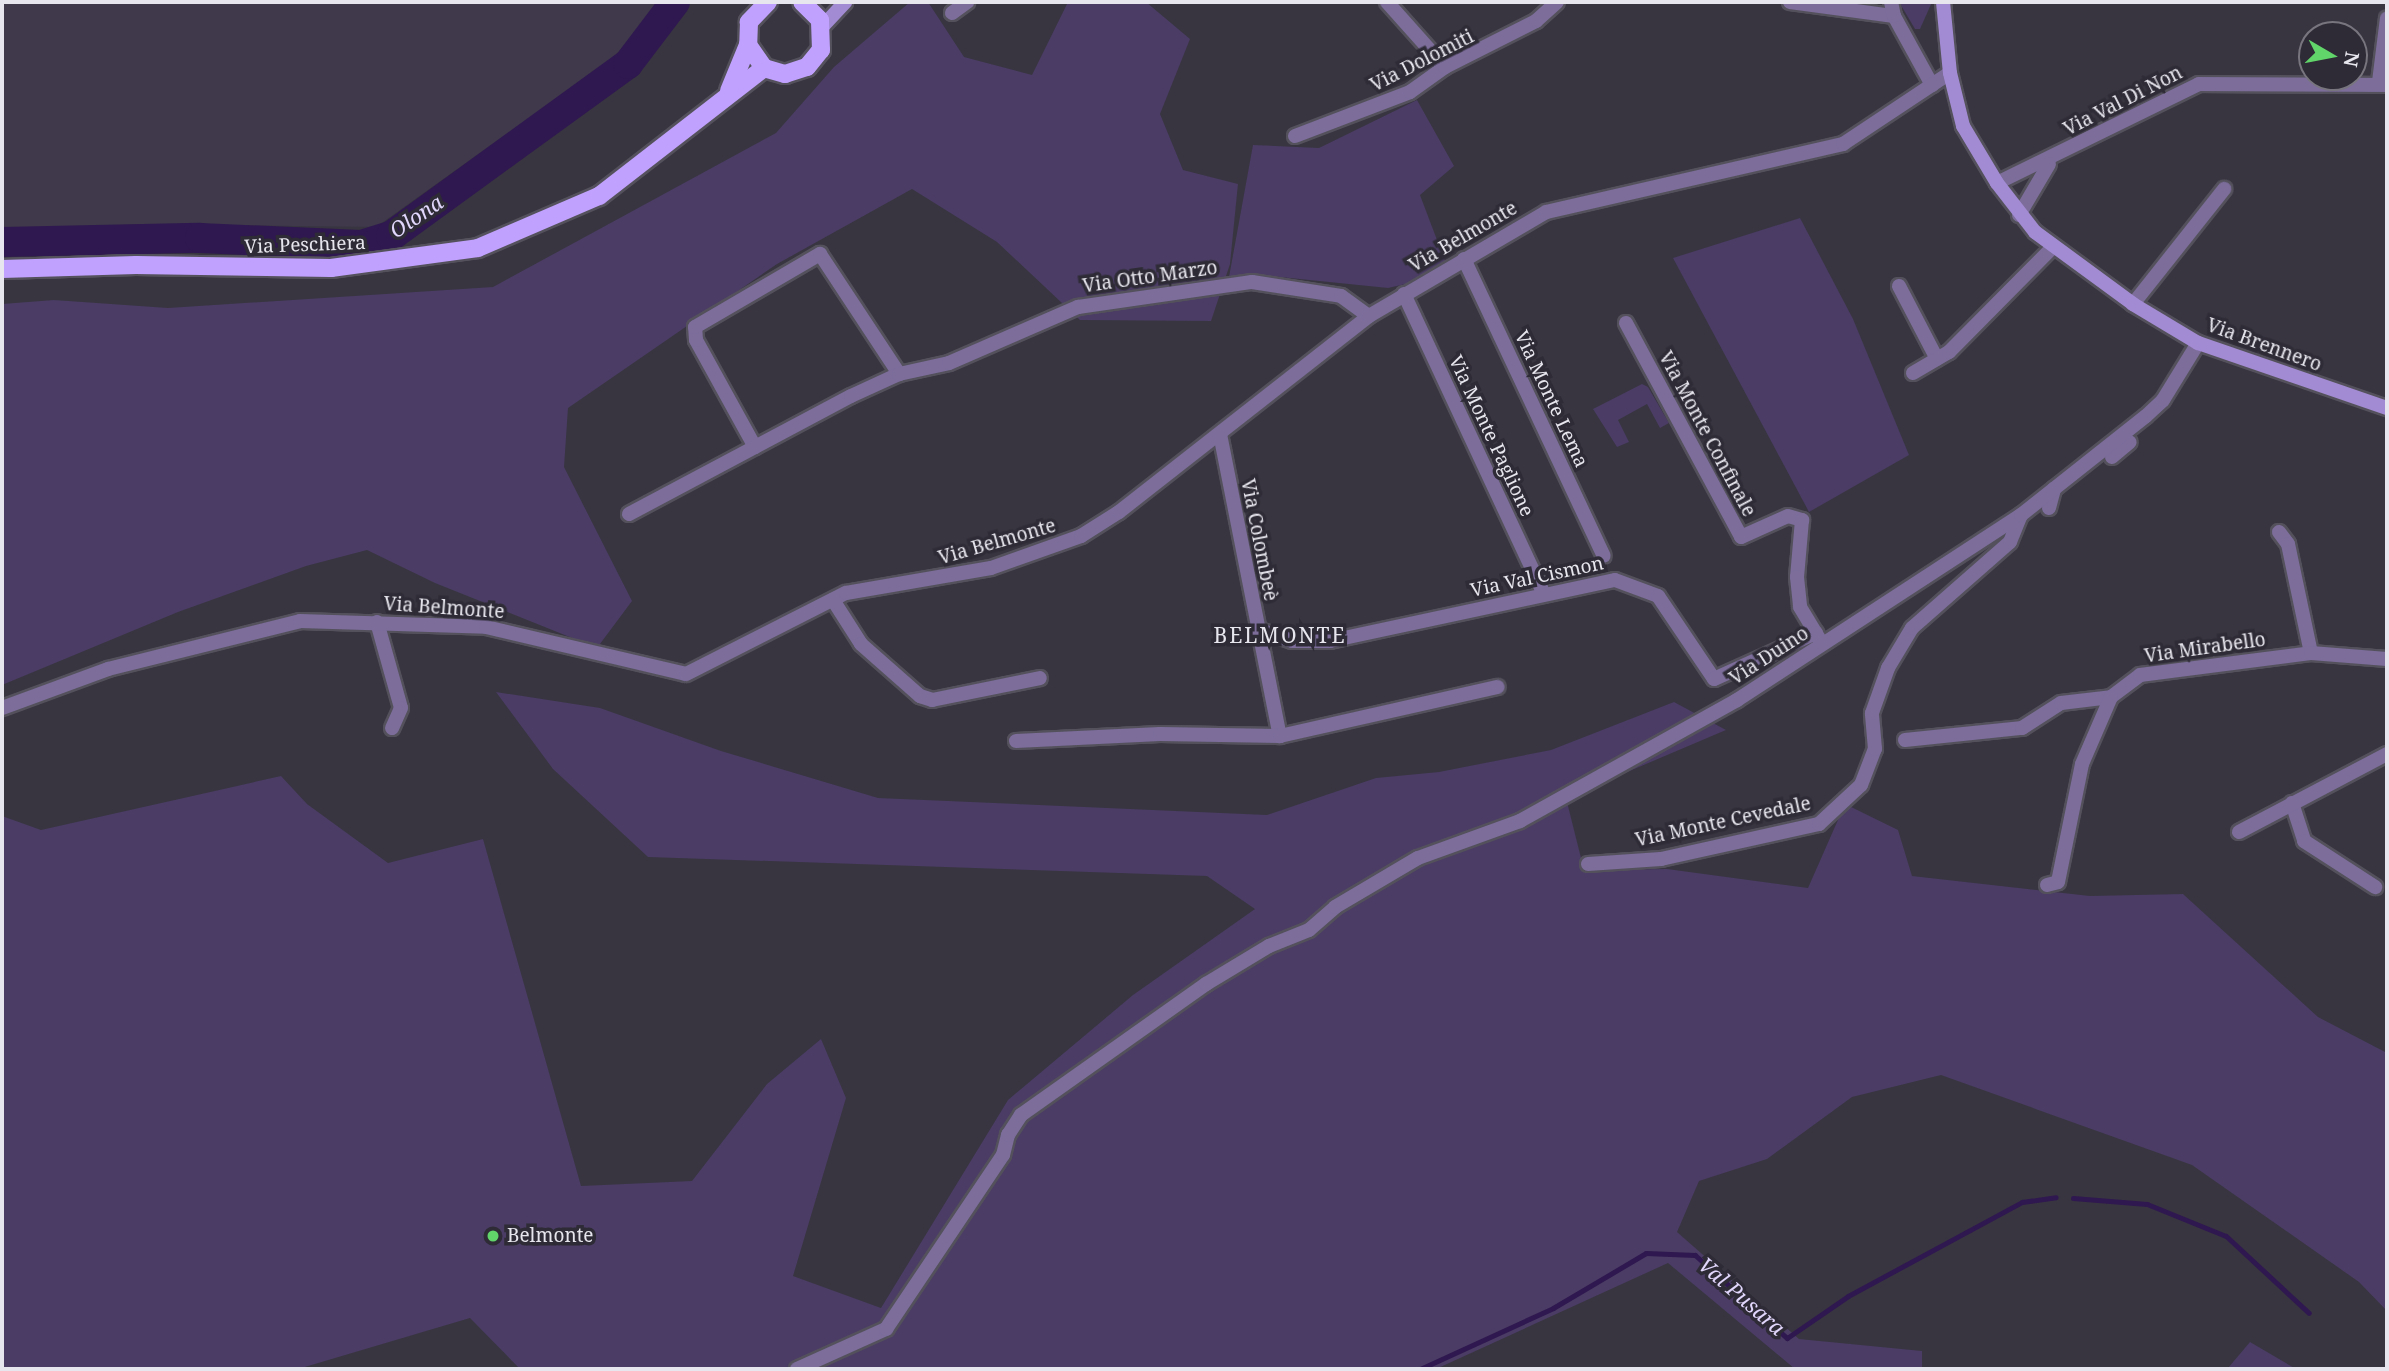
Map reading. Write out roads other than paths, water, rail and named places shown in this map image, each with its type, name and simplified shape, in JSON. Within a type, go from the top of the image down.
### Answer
[{"type":"main road","name":"Via Peschiera","points":[[729,91],[748,45],[760,5]]},
{"type":"main road","points":[[748,45],[764,68],[785,74],[807,67],[821,50],[814,14]]},
{"type":"main road","name":"Via Peschiera","points":[[2,269],[136,265],[331,268],[478,248],[599,196],[677,138],[729,91],[764,68]]},
{"type":"street","points":[[952,13],[967,2]]},
{"type":"street","points":[[1387,2],[1445,67]]},
{"type":"street","name":"Via Dolomiti","points":[[1296,136],[1410,92],[1445,67],[1491,47],[1557,2]]},
{"type":"street","points":[[1790,2],[1893,9],[1932,85]]},
{"type":"street","name":"Via Brennero","points":[[1943,2],[1950,73],[1963,126],[1997,183],[2020,215],[2053,247],[2133,304],[2198,343],[2387,408]]},
{"type":"street","points":[[814,14],[843,3]]},
{"type":"street","name":"Via Val Di Non","points":[[1997,183],[2055,158],[2199,84],[2383,83],[2387,18]]},
{"type":"street","name":"Via Belmonte","points":[[2,708],[108,669],[300,621],[486,627],[686,674],[846,593],[922,583],[1045,552],[1119,512],[1369,316],[1546,212],[1843,144],[1950,73]]},
{"type":"street","name":"Via Val Di Non","points":[[2020,215],[2041,172],[2055,158]]},
{"type":"street","points":[[2133,304],[2224,189]]},
{"type":"street","points":[[1913,373],[1937,359],[2053,247]]},
{"type":"street","points":[[754,447],[695,340],[695,327],[820,254],[899,374]]},
{"type":"street","name":"Via Monte Lema","points":[[1464,259],[1604,556]]},
{"type":"street","name":"Via Otto Marzo","points":[[629,514],[899,374],[949,363],[1078,307],[1252,282],[1341,296],[1369,316]]},
{"type":"street","points":[[1899,286],[1937,359]]},
{"type":"street","name":"Via Monte Paglione","points":[[1404,294],[1544,594]]},
{"type":"street","name":"Via Monte Confinale","points":[[1626,323],[1741,537],[1788,516],[1802,520],[1797,577],[1800,607],[1820,638]]},
{"type":"street","name":"Via Duino","points":[[797,1369],[886,1329],[1003,1155],[1008,1135],[1021,1115],[1206,984],[1269,946],[1309,930],[1335,907],[1418,858],[1520,821],[1737,700],[1820,638],[2021,515],[2163,400],[2198,343]]},
{"type":"street","points":[[2112,457],[2144,431],[2163,400]]},
{"type":"street","name":"Via Colombeè","points":[[1220,434],[1279,736]]},
{"type":"street","points":[[2049,508],[2054,489]]},
{"type":"street","name":"Via Monte Cevedale","points":[[1588,864],[1661,859],[1819,824],[1861,785],[1875,749],[1872,713],[1888,668],[1912,628],[2010,542],[2021,515]]},
{"type":"street","points":[[2279,532],[2288,544],[2311,653]]},
{"type":"street","name":"Via Val Cismon","points":[[1256,629],[1292,641],[1330,640],[1615,580],[1658,596],[1714,679],[1820,638]]},
{"type":"street","points":[[833,600],[861,645],[920,696],[932,700],[1040,678]]},
{"type":"street","points":[[377,622],[400,696],[401,708],[393,728]]},
{"type":"street","name":"Via Mirabello","points":[[2047,886],[2058,882],[2082,764],[2111,697],[2140,674],[2311,653],[2387,659]]},
{"type":"street","points":[[1016,741],[1160,734],[1279,736],[1498,687]]},
{"type":"street","points":[[1905,740],[2022,728],[2062,703],[2111,697]]},
{"type":"street","points":[[2239,832],[2387,754]]},
{"type":"street","points":[[2292,803],[2304,841],[2375,887]]},
{"type":"waterway","name":"Olona","points":[[2,242],[200,238],[361,245],[391,236],[628,64],[675,2]]},
{"type":"waterway","name":"Val Pusara","points":[[1420,1369],[1553,1308],[1646,1253],[1695,1255],[1787,1338],[1848,1296],[2022,1202],[2056,1197]]},
{"type":"waterway","name":"Val Pusara","points":[[2073,1198],[2147,1204],[2226,1236],[2309,1313]]},
{"type":"place","name":"Belmonte","points":[[493,1236]]},
{"type":"district","name":"BELMONTE","points":[[1280,635]]}]
